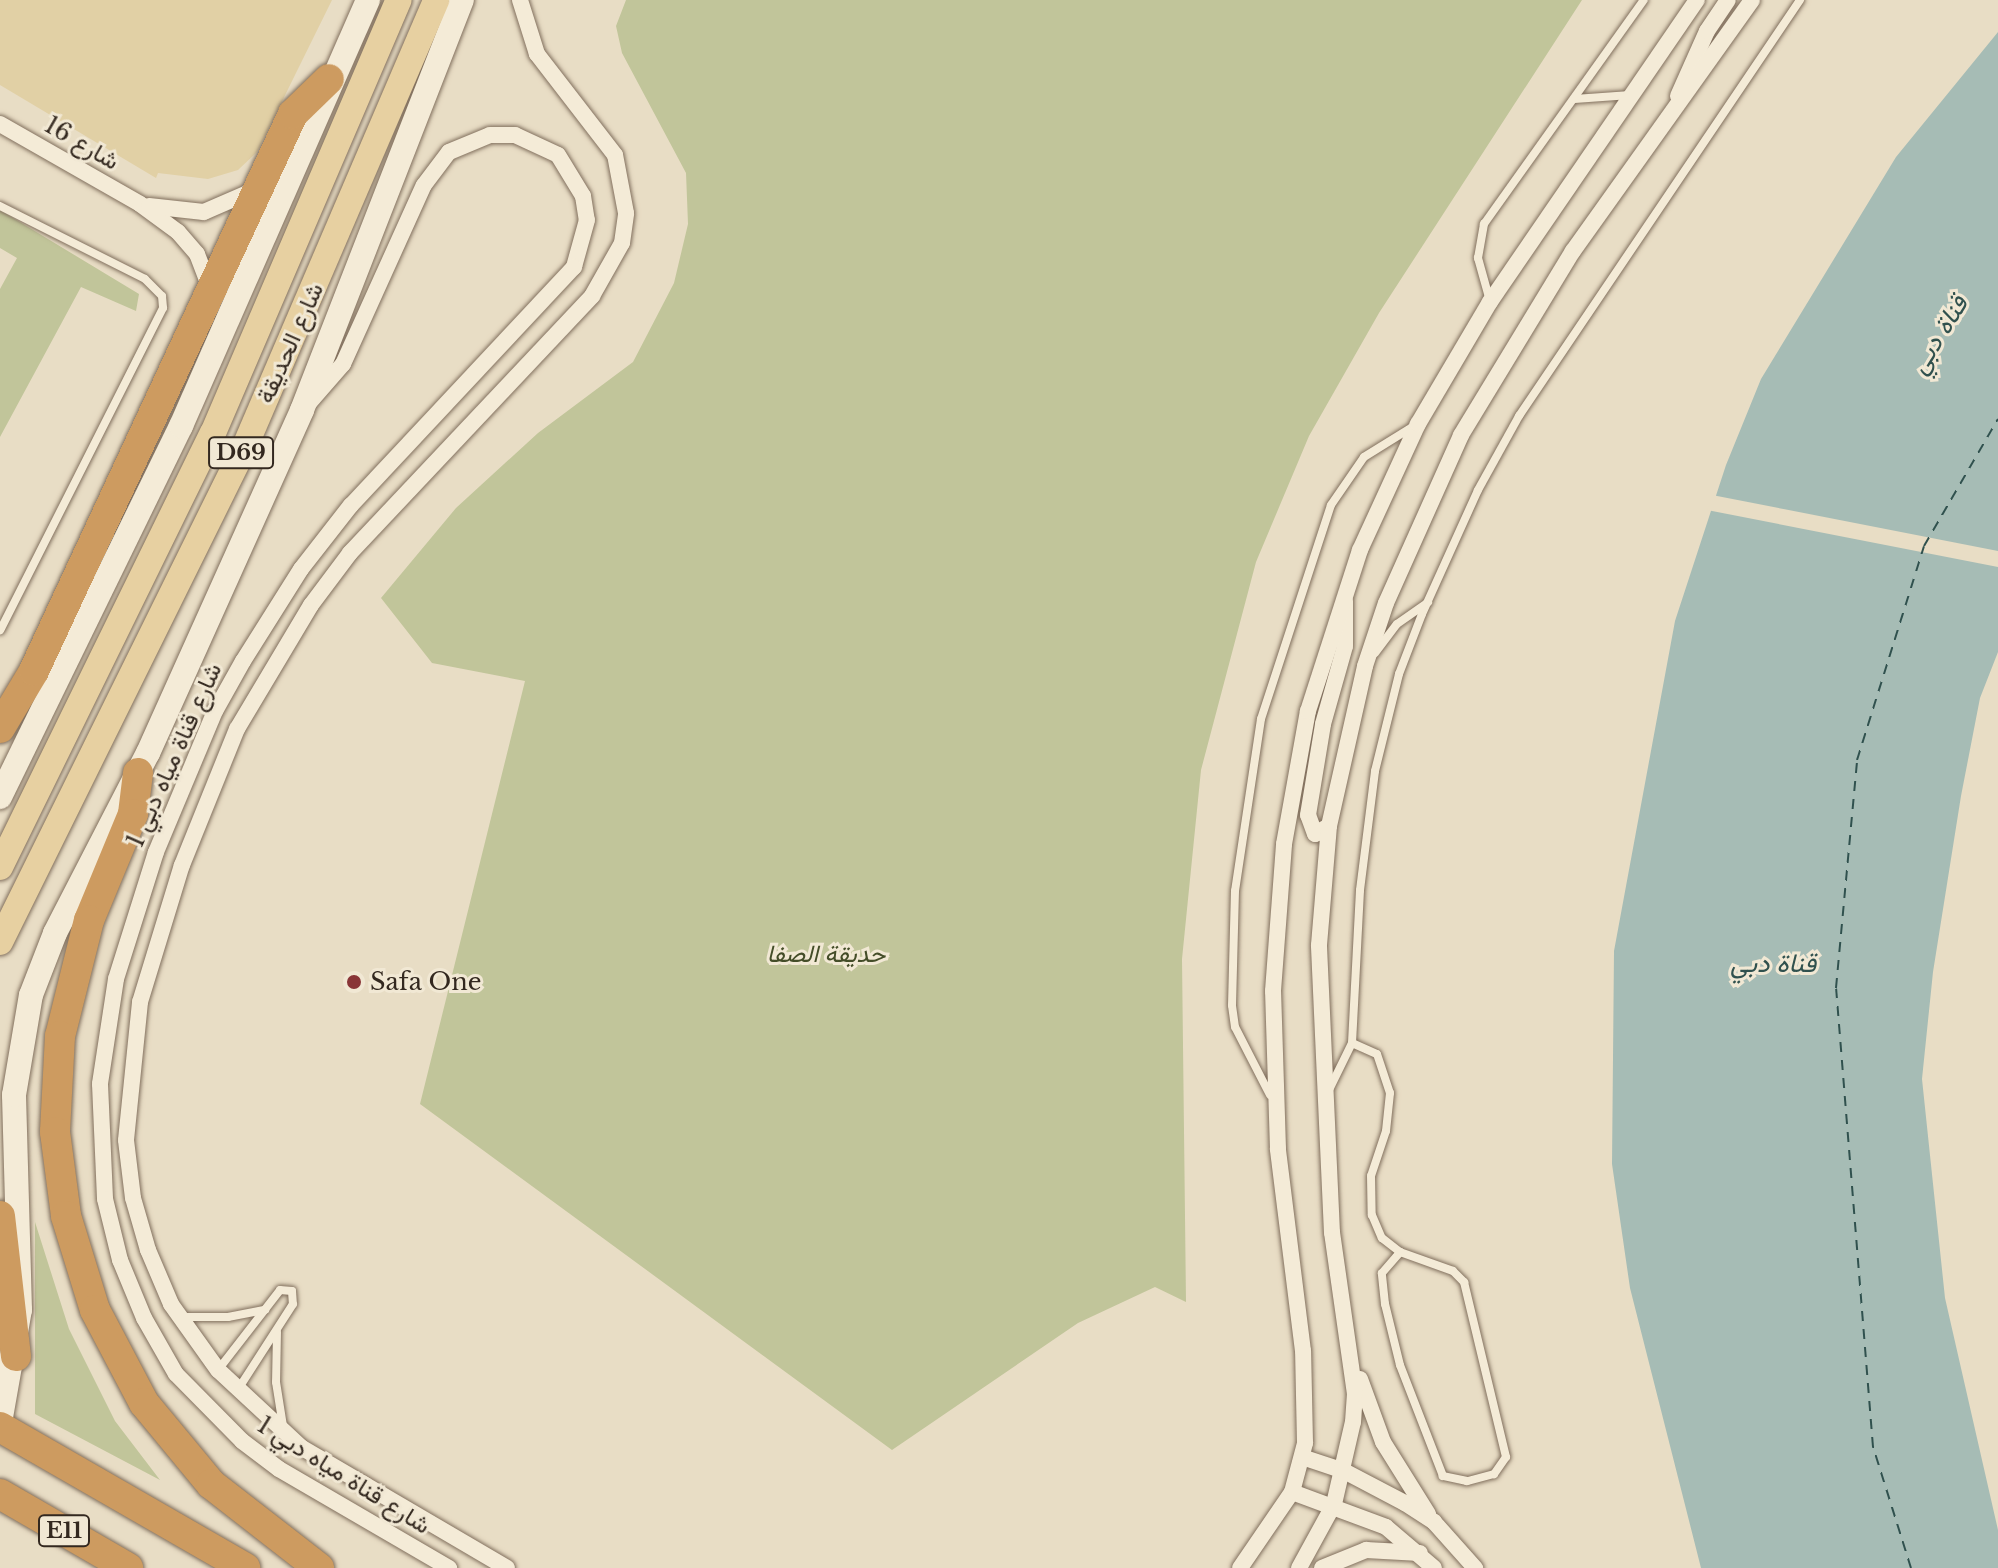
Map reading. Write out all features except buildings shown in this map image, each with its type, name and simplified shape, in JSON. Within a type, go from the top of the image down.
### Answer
[{"type":"highway","points":[[0,728],[34,671],[293,114],[329,79]]},
{"type":"highway","points":[[138,773],[133,814],[89,920],[60,1036],[55,1132],[66,1216],[104,1331],[158,1422],[237,1508],[319,1568]]},
{"type":"highway","points":[[0,1216],[16,1356]]},
{"type":"highway","points":[[0,1425],[245,1568]]},
{"type":"highway","name":"E11","points":[[0,1494],[128,1568]]},
{"type":"main road","points":[[0,797],[181,426],[329,79],[368,0]]},
{"type":"main road","name":"شارع الحديقة","points":[[0,867],[213,433],[399,0]]},
{"type":"main road","name":"شارع الحديقة","points":[[0,942],[246,444],[436,0]]},
{"type":"main road","points":[[0,1425],[16,1356],[22,1265],[14,1095],[23,1028],[55,933],[138,773],[302,410],[462,0]]},
{"type":"street","name":"شارع قناة مياه دبي 1","points":[[507,1568],[285,1435],[218,1370],[179,1317],[148,1250],[133,1198],[126,1140],[129,1071],[151,962],[208,797],[237,729],[311,605],[391,505],[592,296],[622,243],[626,213],[615,155],[537,54],[520,0]]},
{"type":"street","points":[[1240,1568],[1292,1492],[1302,1457],[1303,1351],[1276,1118],[1273,991],[1284,844],[1308,711],[1344,596],[1418,424],[1490,302],[1697,0]]},
{"type":"street","points":[[1673,113],[1695,53],[1728,0]]},
{"type":"street","points":[[1299,1568],[1334,1504],[1344,1471],[1355,1394],[1332,1233],[1323,1101],[1319,945],[1329,826],[1365,666],[1386,603],[1461,435],[1573,251],[1752,0]]},
{"type":"street","name":"شارع 16","points":[[0,124],[140,204],[189,242],[211,292]]},
{"type":"street","name":"شارع قناة مياه دبي 1","points":[[302,410],[343,364],[424,185],[449,152],[490,135],[515,135],[558,155],[583,196],[585,233],[574,267],[351,505],[301,569],[243,661],[203,737],[156,852],[116,979],[100,1084],[105,1199],[120,1260],[144,1318],[176,1374],[242,1441],[279,1469],[449,1568]]},
{"type":"street","name":"شارع 16","points":[[140,204],[204,212],[240,200],[259,186]]},
{"type":"street","points":[[1329,826],[1315,834],[1308,815],[1323,724],[1348,626],[1344,596]]},
{"type":"street","points":[[1349,1341],[1383,1442],[1434,1522],[1475,1568]]},
{"type":"street","points":[[1302,1457],[1344,1471],[1434,1522]]},
{"type":"street","points":[[1292,1492],[1334,1504],[1386,1527],[1434,1568]]},
{"type":"street","points":[[1322,1568],[1366,1550],[1420,1553]]},
{"type":"lane","points":[[1490,302],[1479,272],[1484,224],[1644,0]]},
{"type":"lane","points":[[1323,1101],[1352,1043],[1360,890],[1375,771],[1399,674],[1428,602],[1478,490],[1519,416],[1798,0]]},
{"type":"lane","points":[[1575,99],[1630,95]]},
{"type":"lane","points":[[0,206],[145,279],[162,296],[163,308],[0,630]]},
{"type":"lane","points":[[1276,1118],[1267,1081],[1235,1027],[1232,1005],[1235,891],[1261,719],[1307,569],[1340,487],[1364,457],[1418,424]]},
{"type":"lane","points":[[1365,666],[1397,624],[1428,602]]},
{"type":"lane","points":[[1352,1043],[1377,1054],[1386,1073],[1390,1093],[1386,1131],[1371,1176],[1372,1215],[1382,1238],[1400,1252],[1453,1271],[1464,1282],[1506,1457],[1494,1474],[1467,1481],[1443,1476],[1400,1365],[1385,1304],[1382,1273],[1400,1252]]},
{"type":"lane","points":[[218,1370],[280,1290],[292,1291],[295,1301],[237,1391]]},
{"type":"lane","points":[[179,1317],[228,1317],[265,1310]]},
{"type":"lane","points":[[278,1326],[276,1382],[285,1435]]},
{"type":"green space","name":"حديقة الصفا","points":[[626,0],[1582,0],[1379,313],[1309,436],[1256,562],[1201,770],[1182,959],[1186,1302],[1155,1287],[1078,1323],[892,1450],[420,1104],[525,681],[432,663],[381,598],[456,508],[538,433],[633,362],[674,283],[688,224],[686,173],[622,53],[616,26]]},
{"type":"green space","points":[[0,210],[139,294],[136,311],[81,287],[0,437],[0,289],[17,258],[0,248]]},
{"type":"green space","points":[[35,1222],[69,1329],[115,1421],[160,1480],[35,1414]]},
{"type":"sand","points":[[0,0],[332,0],[257,152],[238,170],[208,179],[158,173],[156,178],[0,85]]},
{"type":"water","name":"قناة دبي","points":[[1998,32],[1998,652],[1980,698],[1961,796],[1933,972],[1922,1079],[1945,1298],[1998,1530],[1998,1568],[1701,1568],[1630,1288],[1612,1164],[1614,951],[1675,621],[1726,465],[1761,379],[1896,157]]},
{"type":"pier","points":[[1712,495],[1998,551],[1998,567],[1707,510]]},
{"type":"ferry route","points":[[1911,1568],[1873,1447],[1836,988],[1857,760],[1924,546],[1998,419]]},
{"type":"place","name":"Safa One","points":[[354,982]]}]
